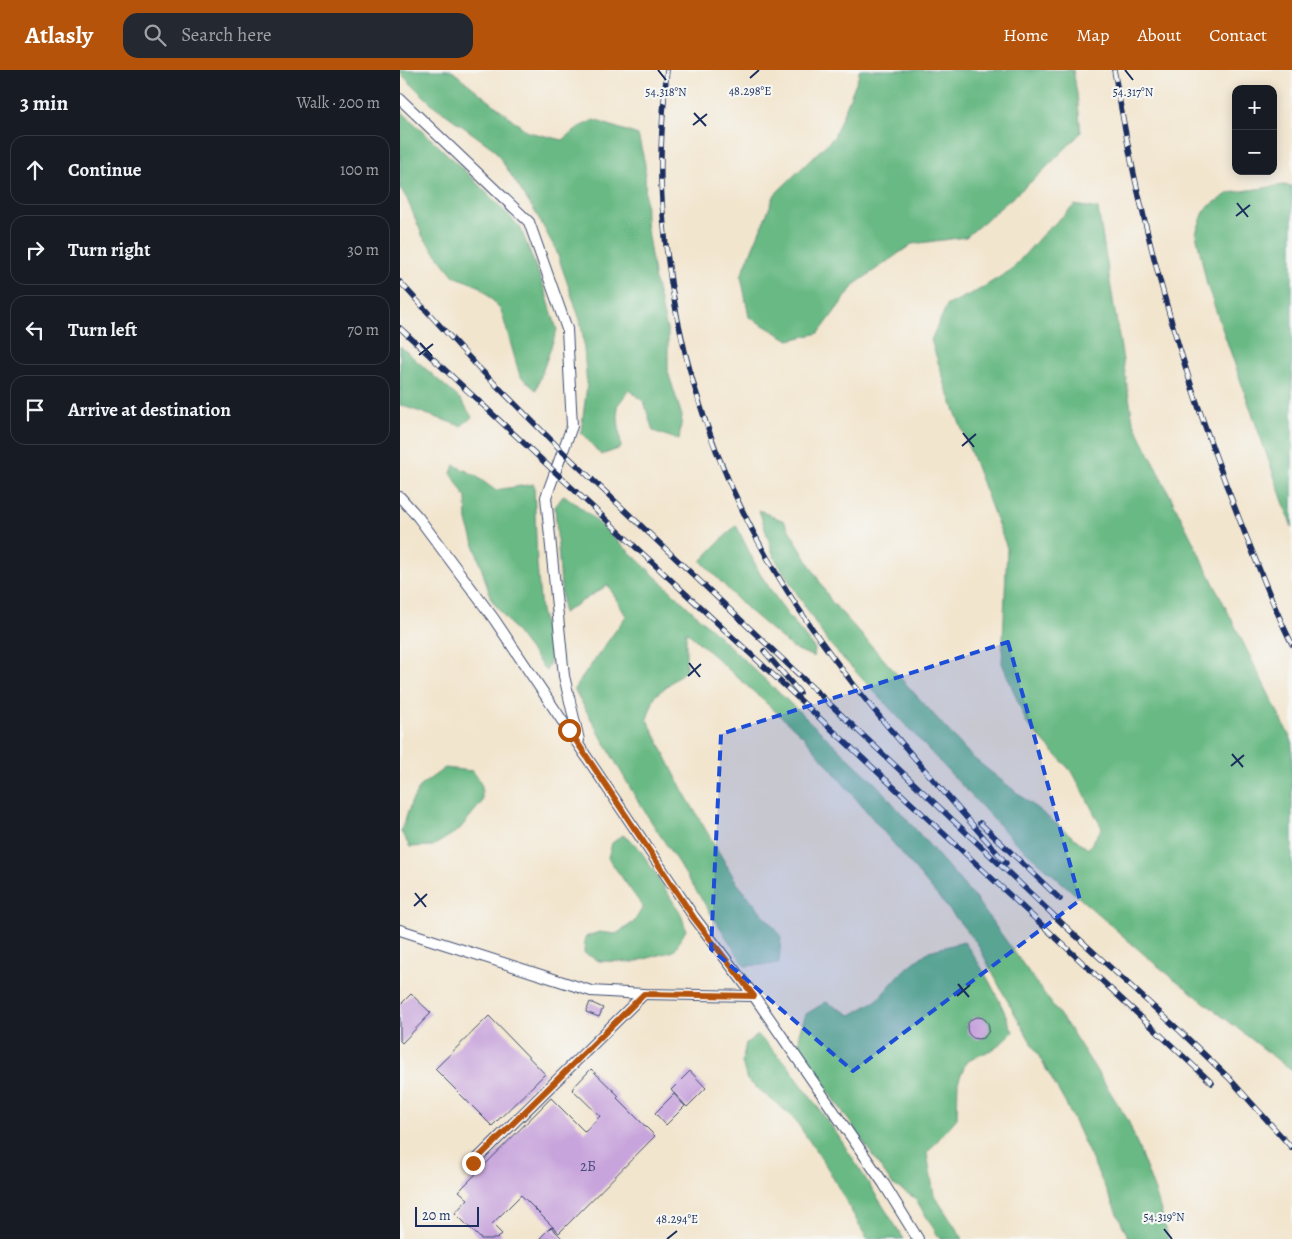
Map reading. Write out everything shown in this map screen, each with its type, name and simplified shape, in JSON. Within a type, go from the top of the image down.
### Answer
[{"type":"lane","points":[[400,99],[528,222],[567,329],[572,426],[546,497],[564,676],[580,746]]},
{"type":"lane","points":[[400,497],[418,517],[494,619],[694,918],[754,996],[884,1184],[918,1239]]},
{"type":"lane","points":[[400,930],[592,991],[754,996]]},
{"type":"lane","points":[[473,1163],[644,994]]},
{"type":"highlighted area","points":[[1008,642],[1080,900],[853,1071],[711,949],[721,734]]},
{"type":"green space","points":[[400,70],[451,70],[528,132],[563,140],[579,127],[594,120],[638,135],[645,164],[646,223],[655,281],[668,333],[668,372],[682,416],[679,440],[653,431],[644,402],[629,390],[617,406],[621,448],[601,455],[581,432],[587,386],[583,337],[580,320],[556,250],[537,215],[494,149],[433,105],[400,73]]},
{"type":"green space","points":[[859,70],[1073,70],[1081,133],[1040,174],[966,237],[912,244],[855,284],[819,333],[789,340],[749,317],[741,276],[775,194],[834,137],[859,75]]},
{"type":"green space","points":[[400,110],[463,169],[520,227],[546,293],[557,330],[536,390],[520,376],[501,310],[481,287],[454,276],[423,237],[407,199],[400,188]]},
{"type":"green space","points":[[1283,185],[1292,186],[1292,527],[1207,285],[1196,233],[1205,209],[1229,193]]},
{"type":"green space","points":[[1075,205],[1098,209],[1133,421],[1292,741],[1292,1071],[1154,963],[1012,839],[827,641],[774,557],[759,510],[784,521],[831,601],[972,757],[1088,849],[1102,828],[1073,773],[1027,724],[1002,663],[1007,548],[947,390],[931,340],[947,305],[977,291],[1011,270],[1043,234]]},
{"type":"green space","points":[[400,346],[461,400],[472,417],[461,426],[400,405]]},
{"type":"green space","points":[[454,465],[473,474],[495,490],[534,484],[541,611],[553,656],[546,671],[491,599],[467,521],[466,498],[451,473]]},
{"type":"green space","points":[[564,495],[589,514],[876,784],[975,898],[1070,1029],[1128,1120],[1157,1197],[1169,1239],[1129,1239],[1067,1106],[977,943],[805,738],[686,631],[686,670],[655,696],[647,719],[683,791],[737,883],[781,936],[779,964],[745,966],[636,798],[574,689],[626,616],[608,585],[563,613],[555,507]]},
{"type":"green space","points":[[736,525],[760,574],[787,614],[815,649],[814,657],[793,648],[747,609],[701,561]]},
{"type":"green space","points":[[445,768],[473,771],[482,786],[482,802],[459,830],[433,846],[410,847],[401,832],[411,803],[420,786]]},
{"type":"green space","points":[[623,835],[639,848],[681,914],[686,930],[674,951],[634,962],[599,961],[584,953],[585,937],[599,932],[616,934],[634,922],[643,907],[608,858],[612,843]]},
{"type":"green space","points":[[964,942],[992,986],[1013,1032],[997,1047],[966,1062],[958,1082],[957,1118],[927,1153],[934,1195],[963,1239],[940,1239],[915,1198],[892,1184],[800,1049],[799,1033],[806,1014],[826,1002],[851,1015],[877,1000],[903,971],[929,951]]},
{"type":"green space","points":[[758,1035],[786,1063],[837,1134],[904,1239],[867,1239],[827,1167],[793,1117],[747,1080],[742,1062],[746,1043]]},
{"type":"building","points":[[411,994],[431,1013],[402,1043],[400,1041],[400,1005]]},
{"type":"building","points":[[590,1002],[603,1008],[599,1017],[586,1012]]},
{"type":"building","points":[[489,1016],[545,1074],[492,1126],[435,1069]]},
{"type":"building","points":[[978,1017],[988,1024],[989,1028],[982,1038],[978,1039],[968,1032],[967,1028],[974,1018]]},
{"type":"building","points":[[591,1069],[619,1096],[617,1098],[655,1136],[559,1233],[521,1195],[492,1224],[502,1234],[497,1239],[481,1239],[455,1213],[468,1199],[459,1191],[551,1098],[585,1132],[600,1116],[572,1089]]},
{"type":"building","points":[[690,1071],[706,1088],[687,1107],[671,1090]]},
{"type":"building","points":[[674,1094],[685,1106],[666,1125],[655,1113]]},
{"type":"building","points":[[551,1227],[563,1239],[539,1239]]},
{"type":"railway","points":[[667,70],[662,126],[661,182],[671,282],[692,378],[706,424],[724,470],[744,515],[768,559],[820,640],[880,717],[1006,863]]},
{"type":"railway","points":[[1114,70],[1132,165],[1149,239],[1186,368],[1230,495],[1273,604],[1292,644]]},
{"type":"railway","points":[[400,282],[478,367],[562,451],[1065,926],[1180,1031],[1229,1078],[1292,1148]]},
{"type":"railway","points":[[400,328],[1212,1083]]},
{"type":"railway","points":[[764,651],[800,693]]},
{"type":"railway","points":[[980,823],[1060,899]]},
{"type":"route","points":[[473,1163],[644,994],[754,996],[694,918],[569,730]]}]
